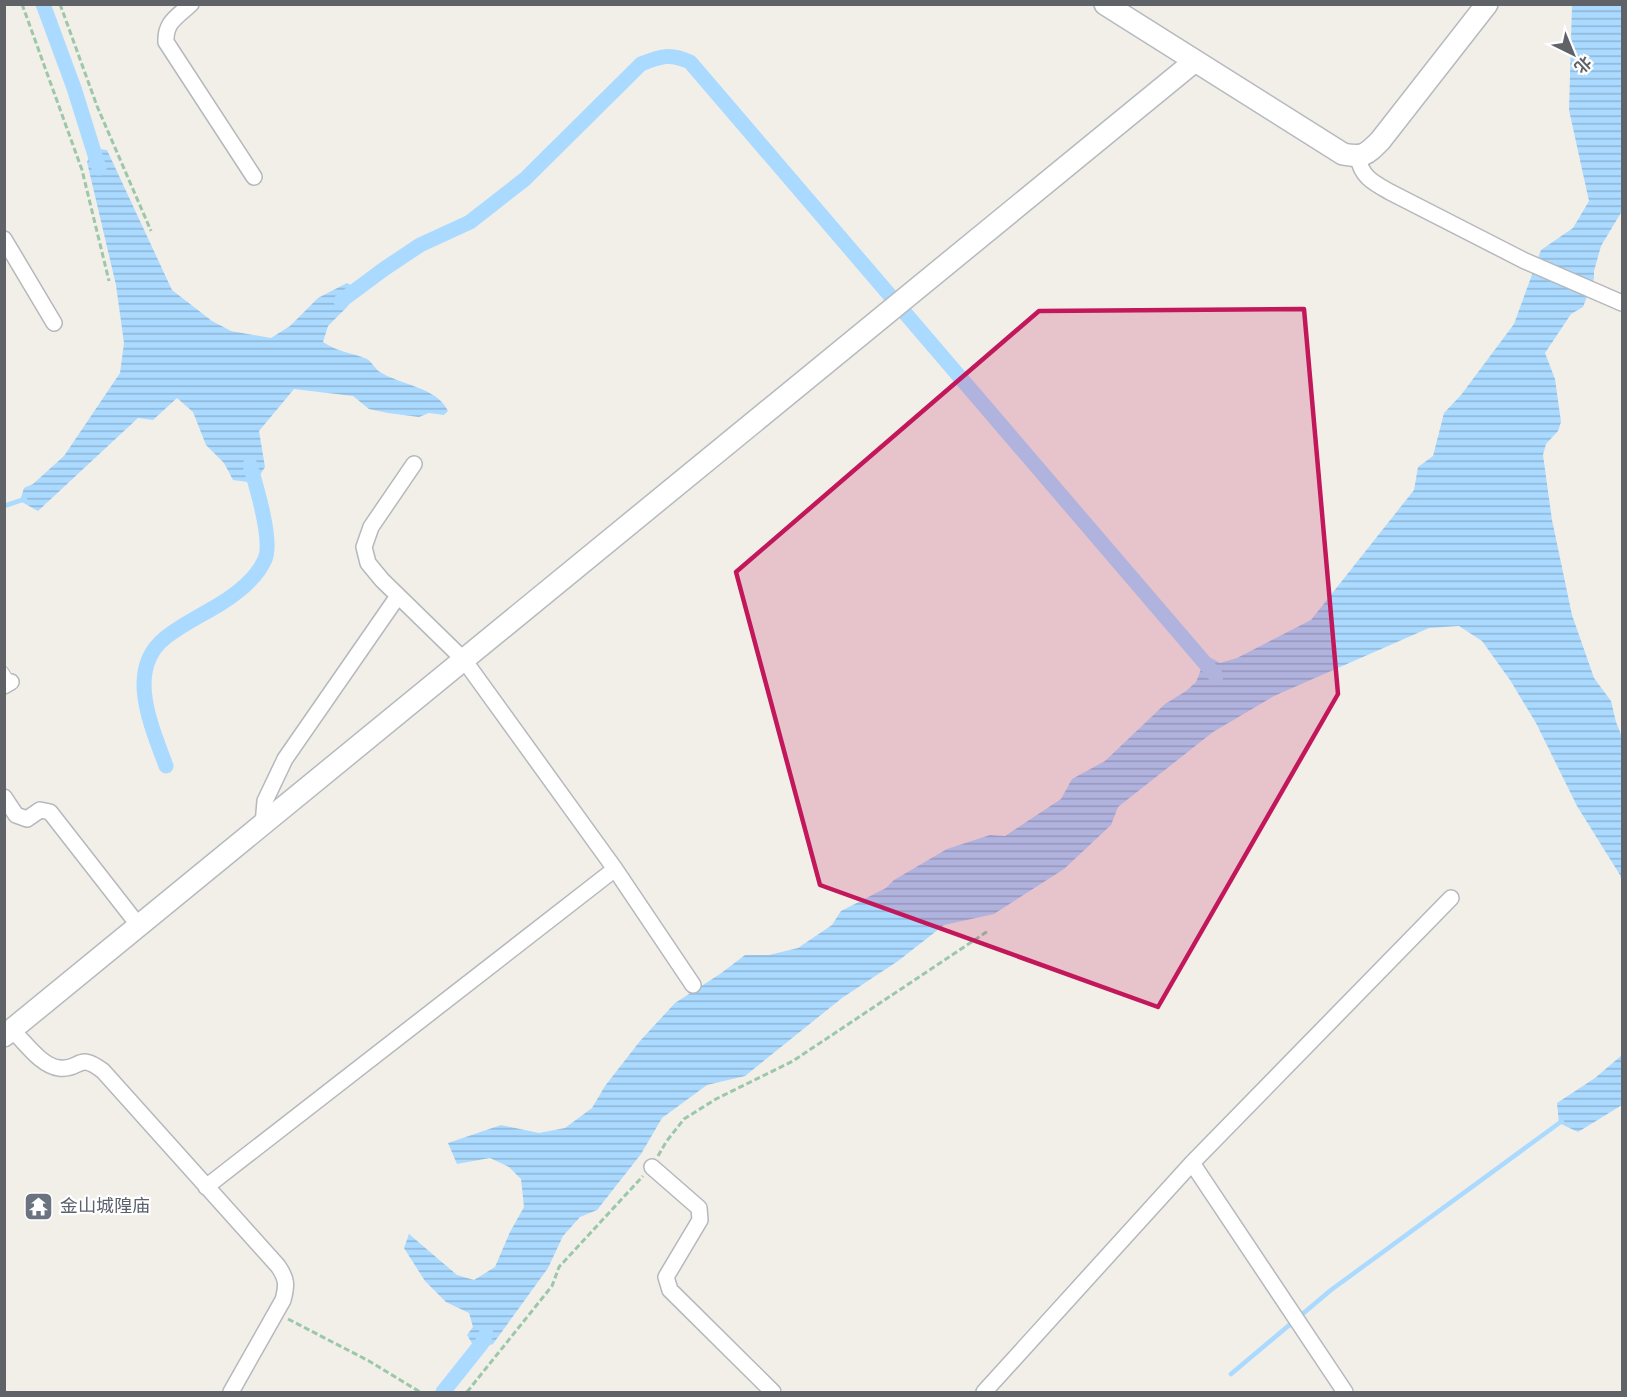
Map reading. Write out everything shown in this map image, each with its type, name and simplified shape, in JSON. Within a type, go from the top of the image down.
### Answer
[{"type":"street","points":[[191,4],[172,21],[166,30],[166,42],[254,177]]},
{"type":"street","points":[[1105,4],[1343,154],[1358,157],[1369,152],[1380,141],[1487,4]]},
{"type":"street","points":[[231,1392],[285,1293],[286,1277],[103,1071],[92,1062],[80,1062],[60,1068],[47,1064],[8,1033],[1195,61]]},
{"type":"street","points":[[1358,157],[1362,172],[1371,181],[1534,264],[1623,303]]},
{"type":"street","points":[[4,239],[54,323]]},
{"type":"street","points":[[414,464],[371,526],[364,547],[368,562],[382,580],[464,660],[615,869],[693,985]]},
{"type":"street","points":[[263,825],[265,801],[285,759],[398,596]]},
{"type":"street","points":[[4,797],[16,815],[27,819],[40,810],[50,812],[139,926]]},
{"type":"street","points":[[206,1186],[615,869]]},
{"type":"street","points":[[984,1392],[1192,1163],[1451,898]]},
{"type":"street","points":[[1192,1163],[1345,1392]]},
{"type":"street","points":[[652,1167],[699,1208],[700,1220],[666,1277],[670,1290],[773,1392]]},
{"type":"path","points":[[22,4],[82,170],[109,281]]},
{"type":"path","points":[[60,4],[97,106],[151,231]]},
{"type":"path","points":[[467,1392],[552,1286],[559,1267],[652,1167],[666,1142],[684,1119],[716,1099],[793,1061],[988,932]]},
{"type":"path","points":[[275,1313],[369,1361],[420,1392]]},
{"type":"highlighted area","points":[[1304,309],[1338,694],[1158,1007],[820,885],[736,572],[1039,311]]},
{"type":"water","points":[[1572,5],[1622,5],[1622,211],[1601,246],[1594,278],[1583,307],[1571,314],[1545,353],[1555,379],[1561,422],[1558,431],[1546,444],[1543,455],[1552,520],[1572,615],[1594,678],[1611,701],[1622,737],[1622,883],[1620,875],[1577,806],[1536,723],[1510,680],[1482,641],[1459,626],[1429,628],[1274,696],[1213,732],[1118,807],[1111,825],[1064,869],[994,914],[944,925],[898,961],[842,998],[745,1076],[707,1085],[662,1118],[641,1154],[597,1210],[580,1217],[563,1236],[548,1268],[493,1344],[476,1350],[467,1335],[473,1327],[469,1313],[446,1302],[425,1281],[404,1248],[409,1234],[457,1275],[474,1280],[495,1267],[524,1207],[521,1179],[509,1167],[490,1158],[457,1164],[448,1143],[501,1125],[539,1133],[565,1128],[592,1108],[605,1086],[640,1041],[675,1003],[745,955],[769,955],[798,948],[832,925],[841,911],[886,888],[894,880],[947,849],[990,835],[1005,836],[1061,799],[1072,779],[1105,761],[1165,704],[1186,691],[1196,682],[1204,662],[1211,658],[1220,663],[1237,658],[1311,620],[1414,490],[1418,467],[1433,456],[1444,413],[1461,395],[1514,324],[1541,250],[1573,228],[1589,201],[1569,110]]},
{"type":"water","points":[[93,148],[107,150],[172,290],[212,321],[231,331],[271,338],[290,326],[318,298],[347,283],[358,289],[347,307],[328,326],[323,342],[367,359],[380,372],[427,392],[443,403],[448,411],[444,415],[429,413],[419,417],[388,413],[369,409],[353,396],[294,389],[259,431],[265,467],[255,483],[233,480],[224,463],[206,445],[193,412],[177,398],[153,420],[138,418],[38,511],[20,501],[24,488],[33,484],[64,456],[120,373],[124,343],[116,285],[87,162]]},
{"type":"water","points":[[1622,1055],[1622,1105],[1578,1132],[1559,1123],[1557,1103],[1595,1078]]},
{"type":"waterway","points":[[43,4],[74,88],[99,168]]},
{"type":"waterway","points":[[341,301],[420,245],[470,222],[525,179],[641,64],[666,57],[677,57],[690,62],[1216,676]]},
{"type":"waterway","points":[[166,766],[154,734],[145,699],[146,666],[153,651],[165,638],[246,585],[265,559],[267,540],[263,513],[250,465]]},
{"type":"waterway","points":[[4,506],[25,499]]},
{"type":"waterway","points":[[1231,1374],[1331,1290],[1562,1121]]},
{"type":"waterway","points":[[443,1392],[482,1343],[486,1334]]},
{"type":"place","name":"金山城隍庙","points":[[39,1206]]}]
